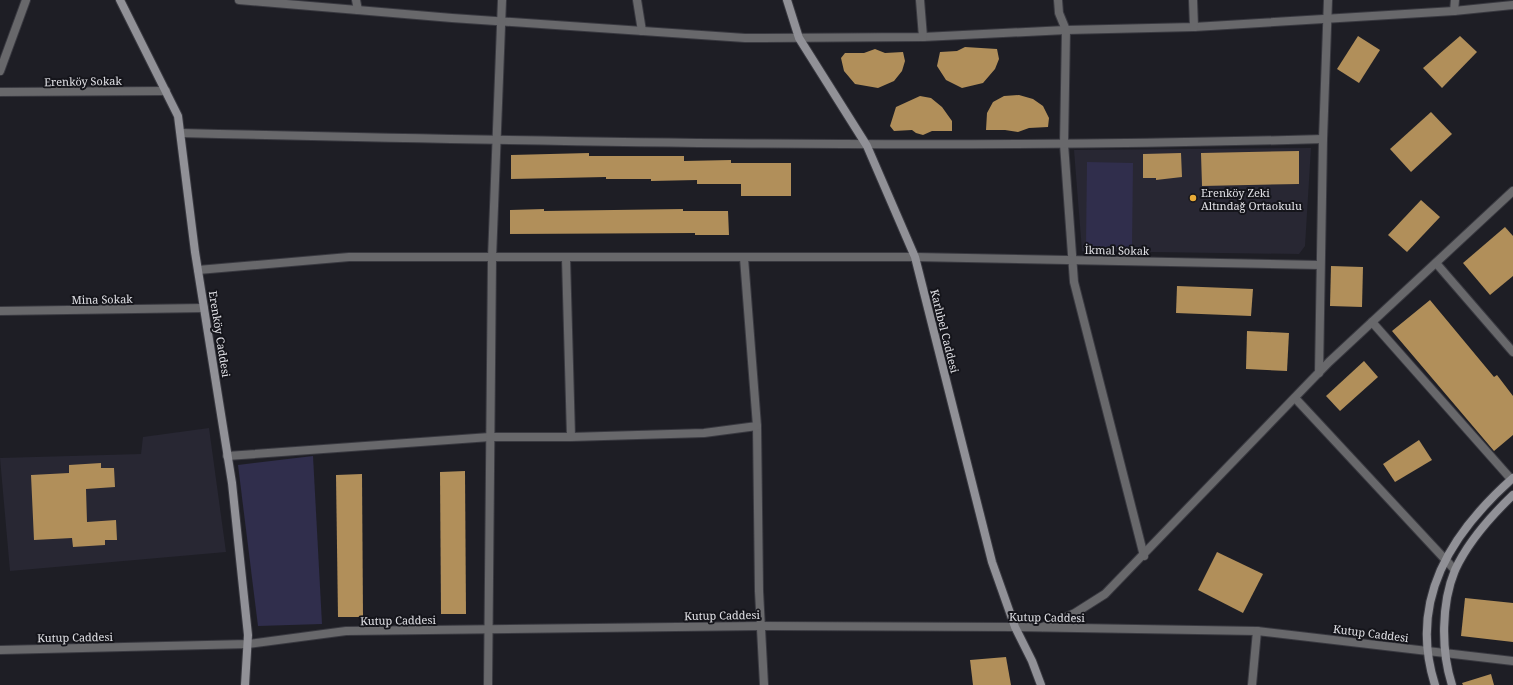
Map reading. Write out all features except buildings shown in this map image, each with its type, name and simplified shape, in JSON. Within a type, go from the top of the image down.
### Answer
[{"type":"street","points":[[0,71],[26,0]]},
{"type":"street","name":"Erenköy Caddesi","points":[[120,0],[178,116],[198,270],[228,456],[246,612],[248,644],[245,685]]},
{"type":"street","points":[[239,0],[502,21],[745,38],[923,37],[1066,30],[1194,27],[1454,11],[1513,5]]},
{"type":"street","points":[[356,0],[358,10]]},
{"type":"street","points":[[488,685],[487,630],[492,258],[502,0]]},
{"type":"street","points":[[637,0],[642,31]]},
{"type":"street","name":"Karlıbel Caddesi","points":[[787,0],[799,38],[867,146],[915,258],[992,562],[1015,627],[1032,661],[1041,685]]},
{"type":"street","points":[[920,0],[923,37]]},
{"type":"street","points":[[1058,0],[1059,13],[1066,30],[1064,144],[1074,260],[1074,282],[1144,556]]},
{"type":"street","points":[[1193,0],[1194,27]]},
{"type":"street","points":[[1319,373],[1323,138],[1328,0]]},
{"type":"street","points":[[1454,11],[1455,0]]},
{"type":"street","name":"Erenköy Sokak","points":[[0,92],[166,91]]},
{"type":"street","points":[[181,134],[497,141],[867,146],[1147,144],[1323,138]]},
{"type":"street","points":[[1040,628],[1075,613],[1105,594],[1144,556],[1319,373],[1513,191]]},
{"type":"street","name":"İkmal Sokak","points":[[198,270],[349,257],[915,258],[1320,265]]},
{"type":"street","points":[[566,258],[572,437]]},
{"type":"street","points":[[744,258],[757,426],[761,626],[764,685]]},
{"type":"street","points":[[1436,263],[1513,352]]},
{"type":"street","name":"Mina Sokak","points":[[0,311],[204,308]]},
{"type":"street","points":[[1372,322],[1512,479],[1489,501],[1444,560],[1432,592],[1427,619],[1426,650],[1435,685]]},
{"type":"street","points":[[1295,398],[1444,560],[1455,570]]},
{"type":"street","points":[[228,456],[490,437],[572,437],[704,433],[757,426]]},
{"type":"street","points":[[1452,685],[1445,654],[1444,627],[1449,591],[1455,570],[1474,539],[1497,510],[1513,495]]},
{"type":"street","name":"Kutup Caddesi","points":[[0,650],[248,644],[346,631],[761,626],[1015,627],[1257,631],[1513,661]]},
{"type":"street","points":[[1252,685],[1257,631]]},
{"type":"shaded area","name":"Erenköy Zeki Altındağ Ortaokulu","points":[[1311,148],[1305,246],[1299,254],[1082,251],[1074,150]]},
{"type":"shaded area","points":[[1087,162],[1133,163],[1132,247],[1086,247]]},
{"type":"shaded area","points":[[209,428],[226,552],[10,571],[0,458],[141,454],[143,437]]},
{"type":"shaded area","points":[[313,456],[322,624],[258,626],[238,465]]},
{"type":"place","name":"Erenköy Zeki Altındağ Ortaokulu","points":[[1193,198]]}]
